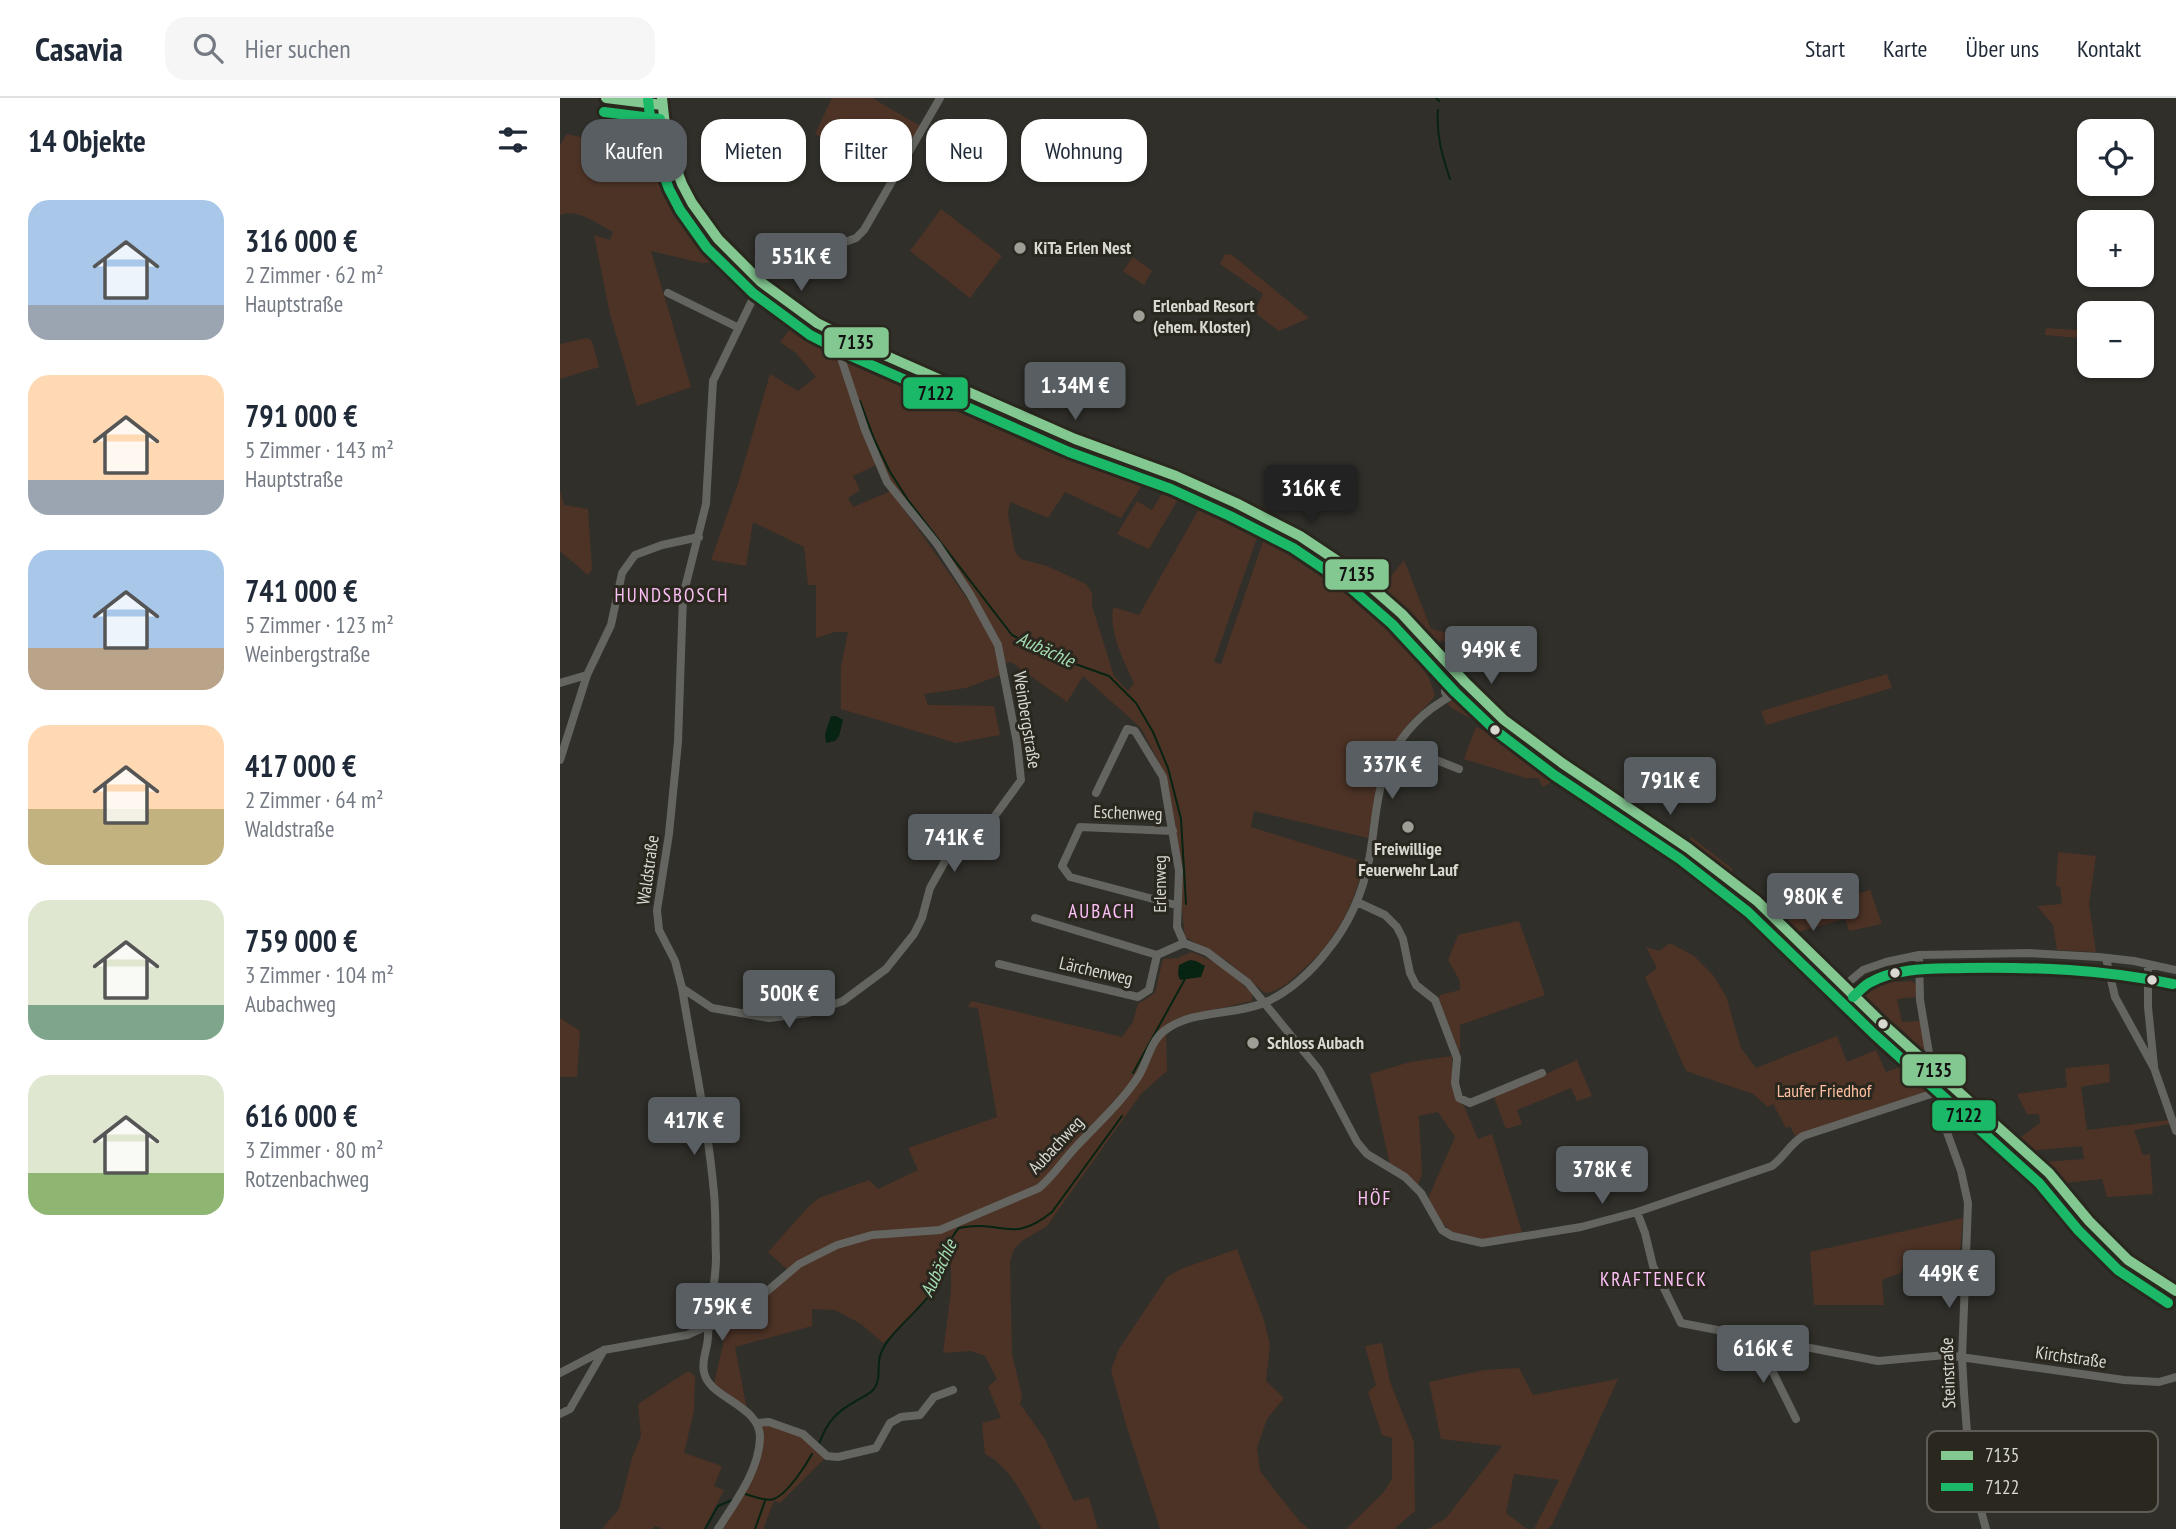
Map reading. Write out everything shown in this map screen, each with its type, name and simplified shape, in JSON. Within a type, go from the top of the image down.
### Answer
[{"type":"main road","points":[[608,98],[662,102],[667,144],[692,203],[718,239],[760,284],[817,323],[1075,439],[1176,476],[1266,517],[1329,555],[1380,593],[1504,720],[1732,880],[1785,926],[1926,1064],[2049,1173],[2089,1221],[2128,1261],[2176,1291]]},
{"type":"main road","points":[[1440,655],[1446,677],[1446,692]]},
{"type":"street","points":[[752,273],[806,245],[830,244],[856,238],[864,230],[940,98]]},
{"type":"street","name":"Waldstraße","points":[[757,1423],[705,1377],[703,1356],[710,1326],[716,1262],[714,1194],[682,988],[675,961],[659,930],[657,910],[669,834],[677,753],[683,596],[706,504],[713,381],[760,284]]},
{"type":"street","points":[[668,293],[737,327]]},
{"type":"street","name":"Weinbergstraße","points":[[682,988],[712,1008],[769,1018],[809,1013],[843,1001],[886,969],[914,934],[930,888],[953,847],[986,828],[1021,780],[999,645],[937,544],[887,482],[869,441],[836,332]]},
{"type":"street","points":[[560,760],[587,675],[611,625],[622,573],[635,555],[662,545],[699,537]]},
{"type":"street","points":[[560,683],[587,675]]},
{"type":"street","points":[[1446,692],[1454,685],[1465,682]]},
{"type":"street","name":"Aubachweg","points":[[710,1326],[731,1317],[758,1299],[800,1264],[837,1245],[872,1235],[940,1230],[1039,1188],[1118,1104],[1163,1032],[1197,1018],[1265,1003],[1285,990],[1327,952],[1357,902],[1369,862],[1375,810],[1385,770],[1398,745],[1408,729],[1440,702],[1459,691],[1465,682]]},
{"type":"street","name":"Aubachweg","points":[[1440,702],[1446,692]]},
{"type":"street","name":"Erlenweg","points":[[1096,793],[1127,729],[1135,731],[1163,777],[1179,871],[1177,927],[1184,943]]},
{"type":"street","points":[[1398,745],[1460,769]]},
{"type":"street","name":"Eschenweg","points":[[1173,831],[1080,827],[1062,866],[1070,877],[1176,905]]},
{"type":"street","points":[[1357,902],[1385,915],[1397,926],[1403,939],[1410,973],[1416,985],[1435,1000],[1457,1058],[1455,1083],[1459,1098],[1471,1103],[1542,1073]]},
{"type":"street","points":[[1035,918],[1157,955],[1184,943],[1207,952],[1227,965],[1248,983],[1319,1070],[1357,1142],[1367,1154],[1405,1177],[1421,1193],[1442,1230],[1452,1236],[1482,1243],[1581,1227],[1637,1212],[1772,1166],[1793,1142],[1802,1136],[1941,1093],[1949,1084]]},
{"type":"street","points":[[1844,986],[1863,970],[1886,961],[1919,955],[2028,953],[2106,958],[2176,970]]},
{"type":"street","name":"Lärchenweg","points":[[999,964],[1138,997],[1149,990],[1157,955]]},
{"type":"street","points":[[1919,955],[1920,1000],[1929,1053],[1926,1064]]},
{"type":"street","points":[[2106,958],[2115,997],[2154,1068],[2176,1131]]},
{"type":"street","points":[[2148,964],[2148,1007],[2154,1068]]},
{"type":"street","name":"Steinstraße","points":[[1941,1093],[1940,1110],[1961,1171],[1968,1203],[1962,1358],[1967,1431]]},
{"type":"street","name":"Kirchstraße","points":[[1637,1212],[1653,1266],[1681,1323],[1878,1361],[1946,1355],[2124,1380],[2159,1382],[2176,1377]]},
{"type":"street","points":[[560,1373],[604,1350],[687,1335],[710,1326]]},
{"type":"street","points":[[1756,1338],[1796,1419]]},
{"type":"street","points":[[560,1415],[570,1409],[604,1350]]},
{"type":"street","points":[[718,1529],[746,1484],[754,1464],[760,1442],[757,1423],[769,1422],[803,1434],[827,1456],[838,1457],[876,1448],[890,1423],[901,1417],[920,1415],[934,1397],[953,1390]]},
{"type":"street","name":"Steinstraße","points":[[1981,1512],[1986,1529]]},
{"type":"green space","points":[[832,98],[872,98],[908,119],[822,119]]},
{"type":"green space","points":[[609,105],[647,109],[655,119],[605,119]]},
{"type":"green space","points":[[912,121],[922,127],[912,144]]},
{"type":"green space","points":[[820,123],[820,137],[815,134]]},
{"type":"green space","points":[[567,134],[581,137],[581,182],[674,182],[699,225],[730,259],[727,262],[702,263],[651,251],[691,387],[637,406],[610,314],[594,235],[610,240],[613,232],[580,215],[560,215],[560,145]]},
{"type":"green space","points":[[941,209],[1002,256],[970,298],[910,251]]},
{"type":"green space","points":[[1225,254],[1232,255],[1309,318],[1279,331],[1254,312],[1263,294],[1220,264]]},
{"type":"green space","points":[[1133,257],[1152,271],[1144,285],[1123,271]]},
{"type":"green space","points":[[800,316],[830,337],[834,343],[876,465],[853,476],[860,490],[848,498],[853,507],[891,491],[978,614],[996,644],[1003,674],[966,688],[924,694],[928,705],[994,706],[1000,735],[956,743],[841,709],[841,667],[848,632],[835,632],[816,638],[816,585],[808,585],[804,547],[753,522],[746,566],[711,560],[738,484],[770,374],[798,391],[816,377],[796,353],[780,342]]},
{"type":"green space","points":[[2046,328],[2077,330],[2077,338],[2045,335]]},
{"type":"green space","points":[[838,332],[1026,429],[1105,460],[1146,472],[1141,487],[1121,518],[1065,492],[1048,518],[1010,502],[1008,514],[1015,552],[1021,559],[1047,566],[1086,584],[1092,593],[1092,606],[1114,676],[1128,691],[1134,683],[1115,636],[1113,607],[1139,615],[1204,500],[1261,526],[1214,662],[1221,664],[1267,530],[1313,556],[1363,593],[1396,626],[1429,678],[1435,695],[1409,723],[1394,748],[1377,794],[1368,838],[1254,811],[1251,827],[1364,862],[1355,894],[1341,924],[1311,962],[1283,986],[1265,993],[1226,960],[1185,937],[1166,776],[1141,728],[1083,676],[1067,702],[1011,662],[1005,663],[981,611],[894,489],[880,464],[835,336]]},
{"type":"green space","points":[[587,338],[592,341],[599,367],[560,379],[560,344]]},
{"type":"green space","points":[[1175,467],[1264,508],[1345,556],[1384,585],[1404,560],[1431,629],[1444,632],[1467,672],[1465,674],[1442,640],[1440,642],[1355,568],[1173,471]]},
{"type":"green space","points":[[1170,480],[1175,488],[1183,491],[1149,549],[1117,534],[1137,501],[1152,510]]},
{"type":"green space","points":[[1179,481],[1289,534],[1357,577],[1423,641],[1441,670],[1441,687],[1429,664],[1425,663],[1400,623],[1376,596],[1352,576],[1295,540],[1178,485]]},
{"type":"green space","points":[[560,490],[564,505],[588,509],[592,569],[588,575],[560,551]]},
{"type":"green space","points":[[1887,674],[1892,688],[1766,725],[1761,711]]},
{"type":"green space","points":[[1464,693],[1496,728],[1532,746],[1681,848],[1747,898],[1840,988],[1835,987],[1758,911],[1689,857],[1567,772],[1450,707],[1448,703]]},
{"type":"green space","points":[[1476,727],[1536,758],[1561,776],[1543,787],[1538,778],[1526,778],[1464,759]]},
{"type":"green space","points":[[1691,837],[1730,867],[1733,870],[1730,874],[1687,843]]},
{"type":"green space","points":[[2058,852],[2096,856],[2089,904],[2096,952],[2057,950],[2053,925],[2037,906],[2062,904],[2060,887],[2056,886]]},
{"type":"green space","points":[[1870,890],[1882,924],[1849,931],[1845,919],[1798,932],[1780,916]]},
{"type":"green space","points":[[1519,921],[1545,995],[1460,1025],[1460,1054],[1439,999],[1440,995],[1460,990],[1460,981],[1448,960],[1458,935]]},
{"type":"green space","name":"Laufer Friedhof","points":[[1670,943],[1694,956],[1713,975],[1726,996],[1741,1048],[1756,1068],[1837,1036],[1847,1062],[1876,1050],[1886,1072],[1913,1062],[1927,1091],[1795,1136],[1790,1126],[1786,1128],[1773,1104],[1768,1107],[1753,1094],[1686,1071],[1645,977],[1657,968],[1646,947],[1659,951]]},
{"type":"green space","points":[[1192,952],[1219,964],[1252,993],[1252,1001],[1194,1014],[1166,1026],[1133,1079],[1032,1194],[1116,1110],[1166,1032],[1167,1071],[1141,1094],[1047,1226],[1022,1241],[1014,1249],[1010,1261],[1012,1354],[1022,1396],[1020,1404],[1045,1439],[1074,1501],[1089,1497],[1098,1529],[1042,1529],[1011,1477],[995,1460],[985,1454],[982,1423],[1001,1418],[988,1387],[997,1379],[985,1356],[971,1351],[943,1353],[951,1291],[951,1264],[942,1264],[939,1277],[928,1298],[912,1317],[883,1343],[861,1324],[835,1310],[812,1309],[812,1326],[735,1347],[747,1410],[714,1384],[727,1327],[791,1273],[768,1252],[809,1206],[819,1198],[869,1180],[878,1189],[918,1170],[908,1148],[997,1117],[978,1008],[967,1007],[972,1001],[1122,1037],[1133,1022],[1138,1004],[1155,993],[1163,959],[1178,958],[1178,961],[1179,957]]},
{"type":"green space","points":[[1895,978],[1896,982],[1912,981],[1916,985],[1917,997],[1897,999],[1902,1022],[1920,1021],[1925,1046],[1922,1054],[1857,987]]},
{"type":"green space","points":[[560,1018],[580,1031],[577,1077],[560,1077]]},
{"type":"green space","points":[[1452,1056],[1452,1085],[1458,1101],[1464,1106],[1478,1139],[1492,1134],[1522,1232],[1487,1239],[1465,1237],[1446,1226],[1438,1216],[1429,1196],[1455,1137],[1438,1112],[1419,1116],[1422,1174],[1418,1185],[1390,1165],[1370,1074],[1410,1062]]},
{"type":"green space","points":[[1577,1060],[1592,1096],[1577,1101],[1571,1088],[1517,1110],[1522,1124],[1506,1129],[1494,1097]]},
{"type":"green space","points":[[2109,1064],[2110,1082],[2081,1087],[2087,1130],[2168,1120],[2170,1124],[2134,1130],[2143,1155],[2150,1154],[2153,1194],[2107,1197],[2102,1179],[2065,1183],[2044,1162],[2084,1159],[2082,1146],[2030,1151],[2018,1139],[2040,1123],[2039,1114],[2027,1114],[2017,1094],[2067,1087],[2065,1068]]},
{"type":"green space","points":[[1963,1218],[1960,1253],[1904,1263],[1901,1273],[1882,1280],[1884,1305],[1814,1305],[1810,1252]]},
{"type":"green space","points":[[1237,1249],[1264,1320],[1270,1345],[1266,1381],[1284,1398],[1267,1419],[1257,1448],[1260,1471],[1300,1522],[1309,1529],[1160,1529],[1111,1370],[1119,1349],[1167,1277],[1181,1269]]},
{"type":"green space","points":[[1382,1343],[1390,1382],[1414,1442],[1415,1511],[1394,1529],[1346,1529],[1383,1493],[1392,1479],[1392,1438],[1382,1435],[1368,1392],[1376,1385],[1365,1346]]},
{"type":"green space","points":[[1519,1368],[1533,1395],[1618,1379],[1552,1525],[1548,1529],[1534,1529],[1559,1480],[1514,1474],[1506,1513],[1527,1529],[1428,1529],[1446,1518],[1502,1446],[1441,1439],[1429,1382],[1484,1370]]},
{"type":"green space","points":[[688,1371],[695,1376],[694,1411],[684,1453],[722,1466],[714,1486],[724,1490],[704,1529],[663,1529],[655,1526],[653,1529],[602,1529],[619,1509],[632,1458],[641,1436],[638,1404]]},
{"type":"green space","points":[[766,1424],[805,1438],[826,1457],[780,1503],[774,1501],[763,1529],[720,1529],[757,1464],[760,1427]]},
{"type":"shaded area","points":[[831,716],[843,720],[839,736],[835,741],[826,743],[825,734]]},
{"type":"shaded area","points":[[1190,960],[1205,966],[1201,977],[1180,980],[1179,965]]},
{"type":"waterway","points":[[1436,98],[1439,101]]},
{"type":"waterway","name":"Aubächle","points":[[643,108],[658,149],[686,208],[727,260]]},
{"type":"waterway","points":[[1438,110],[1440,145],[1450,179]]},
{"type":"waterway","name":"Aubächle","points":[[860,401],[874,439],[908,500],[1012,635],[1053,656],[1109,676],[1136,703],[1153,732],[1168,768],[1181,819],[1186,904]]},
{"type":"waterway","name":"Aubächle","points":[[1133,1073],[1185,979]]},
{"type":"waterway","name":"Aubächle","points":[[819,1444],[825,1430],[838,1414],[874,1389],[885,1345],[932,1291],[950,1242],[959,1228],[986,1226],[1016,1229],[1038,1222],[1052,1212],[1122,1116]]},
{"type":"waterway","name":"Aubächle","points":[[745,1494],[767,1500],[774,1499],[795,1480],[812,1454]]},
{"type":"waterway","name":"Aubächle","points":[[705,1529],[718,1506],[732,1500]]},
{"type":"waterway","points":[[755,1529],[765,1501]]},
{"type":"transit line","name":"7135","points":[[606,98],[662,105]]},
{"type":"transit line","name":"7135","points":[[662,98],[667,144],[692,203],[718,239],[761,282],[817,323],[857,343],[1075,439],[1176,476],[1236,503],[1300,536],[1354,572],[1402,614],[1504,720],[1562,763],[1688,848],[1757,901],[1883,1024],[2049,1173],[2089,1221],[2128,1260],[2176,1291]]},
{"type":"transit line","name":"7122","points":[[648,100],[654,148],[680,210],[707,248],[753,293],[810,335],[851,356],[1069,452],[1171,489],[1230,516],[1293,548],[1345,583],[1392,624],[1455,692],[1496,731],[1554,775],[1680,859],[1748,912],[1874,1034],[2039,1183],[2078,1230],[2118,1270],[2168,1303]]},
{"type":"transit line","name":"7122","points":[[604,112],[660,119]]},
{"type":"transit line","name":"7122","points":[[1853,997],[1867,984],[1880,978],[1903,971],[1928,969],[2069,970],[2173,984]]},
{"type":"place","name":"KiTa Erlen Nest","points":[[1020,248]]},
{"type":"place","name":"Erlenbad Resort (ehem. Kloster)","points":[[1139,316]]},
{"type":"place","name":"Freiwillige Feuerwehr Lauf","points":[[1408,827]]},
{"type":"place","name":"Schloss Aubach","points":[[1253,1043]]},
{"type":"district","name":"HUNDSBOSCH","points":[[672,595]]},
{"type":"district","name":"AUBACH","points":[[1102,911]]},
{"type":"district","name":"HÖF","points":[[1375,1198]]},
{"type":"district","name":"KRAFTENECK","points":[[1654,1279]]}]
